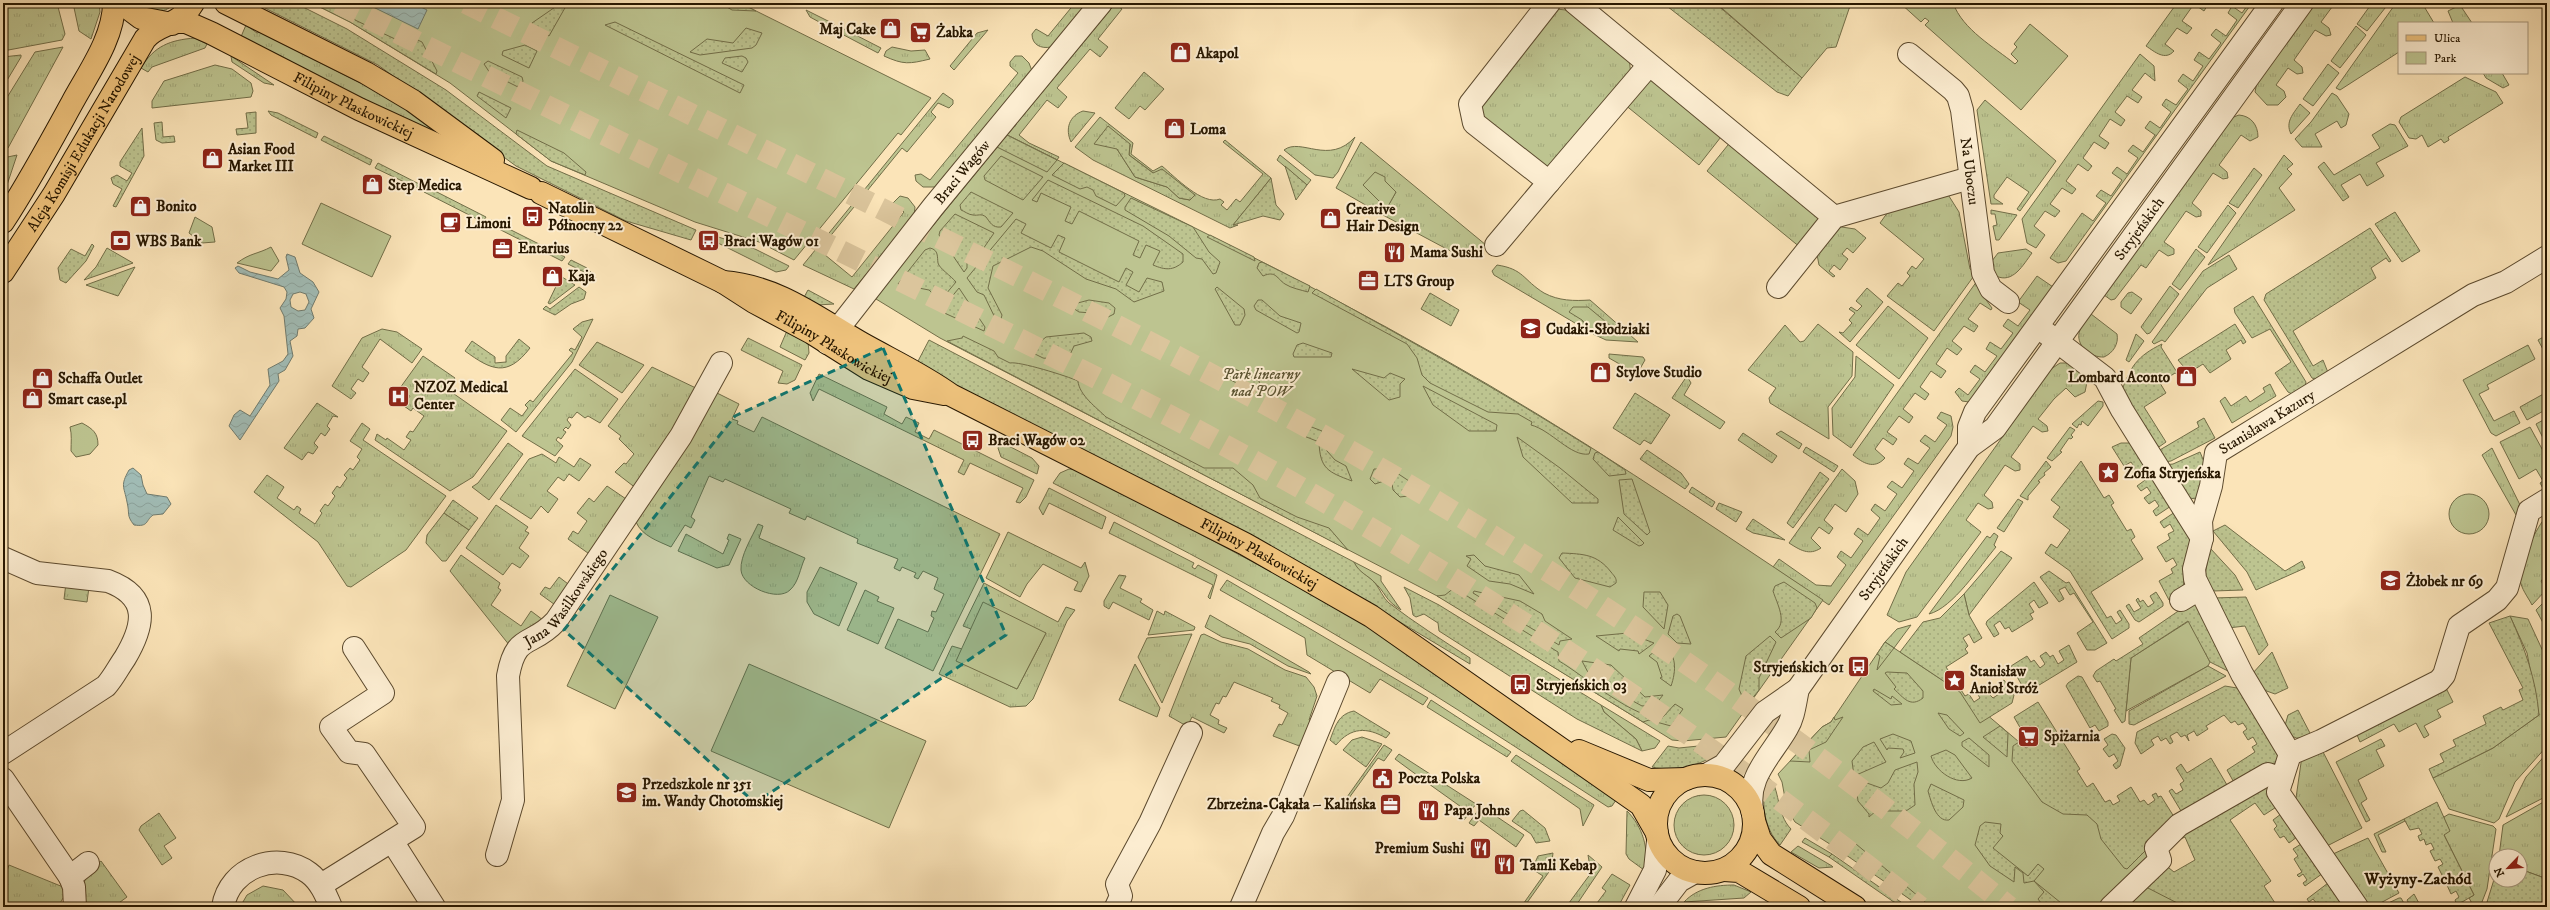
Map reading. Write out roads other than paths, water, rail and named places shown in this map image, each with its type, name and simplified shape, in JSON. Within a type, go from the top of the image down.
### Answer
[{"type":"main road","name":"Aleja Komisji Edukacji Narodowej","points":[[3,222],[28,181],[99,53],[114,17],[114,3]]},
{"type":"main road","name":"Filipiny Płaskowickiej","points":[[121,3],[141,18],[174,23],[186,22],[211,33],[359,109],[536,190],[723,282],[754,302],[833,336],[858,363],[898,383],[928,392],[951,394],[1115,476],[1298,574],[1396,632],[1641,805],[1658,837]]},
{"type":"main road","points":[[174,23],[193,3]]},
{"type":"main road","name":"Filipiny Płaskowickiej","points":[[226,3],[372,77],[412,101],[536,190]]},
{"type":"main road","name":"Aleja Komisji Edukacji Narodowej","points":[[3,272],[54,194],[145,39],[153,31],[174,23]]},
{"type":"main road","name":"Filipiny Płaskowickiej","points":[[1550,740],[1649,780],[1696,777]]},
{"type":"main road","points":[[1798,907],[1739,871],[1724,870],[1710,873],[1694,872],[1672,861],[1658,837],[1656,817],[1662,801],[1672,788],[1696,777],[1720,778],[1733,784],[1748,800],[1760,839],[1771,854],[1855,907]]},
{"type":"main road","points":[[1724,870],[1737,861],[1747,849],[1753,835],[1753,817]]},
{"type":"street","name":"Braci Wagów","points":[[833,336],[933,207],[1101,3]]},
{"type":"street","points":[[1548,182],[1474,123],[1470,104],[1549,3]]},
{"type":"street","points":[[1574,3],[1834,217]]},
{"type":"street","name":"Stryjeńskich","points":[[1969,447],[1970,420],[2272,3]]},
{"type":"street","name":"Stryjeńskich","points":[[1753,817],[1751,794],[1754,779],[1787,728],[1798,690],[1969,447],[1995,428],[2302,3]]},
{"type":"street","name":"Na Uboczu","points":[[1909,54],[1958,96],[1962,110],[1983,273],[1991,289],[2008,302]]},
{"type":"street","points":[[1496,245],[1649,65]]},
{"type":"street","points":[[1778,287],[1834,217],[1970,178]]},
{"type":"street","name":"Stanisława Kazury","points":[[2290,754],[2242,674],[2190,594],[2194,568],[2202,538],[2201,521],[2211,486],[2216,453],[2473,295],[2506,282],[2547,257]]},
{"type":"street","points":[[2037,327],[2058,341],[2105,378],[2122,410],[2202,538]]},
{"type":"street","name":"Jana Wasilkowskiego","points":[[497,854],[513,800],[508,676],[512,656],[519,645],[548,630],[556,621],[681,436],[721,364]]},
{"type":"street","points":[[2356,907],[2278,792],[2290,754],[2321,741],[2439,681],[2444,675],[2459,626],[2497,600],[2507,588],[2529,511],[2547,500]]},
{"type":"street","points":[[3,558],[37,573],[108,581],[118,585],[134,600],[140,609],[141,619],[131,649],[115,676],[106,686],[3,753]]},
{"type":"street","points":[[321,885],[414,827],[364,754],[349,752],[331,727],[383,693],[354,648]]},
{"type":"street","points":[[1241,907],[1270,840],[1283,816],[1338,682]]},
{"type":"street","name":"Stryjeńskich","points":[[1696,777],[1724,766],[1765,712],[1798,690]]},
{"type":"street","points":[[1116,907],[1122,896],[1117,884],[1150,823],[1191,733]]},
{"type":"street","points":[[2111,907],[2160,860],[2156,848],[2179,825],[2268,774],[2282,779]]},
{"type":"street","points":[[3,779],[70,877],[74,887],[75,907]]},
{"type":"street","points":[[1636,907],[1655,870],[1658,837]]},
{"type":"street","points":[[392,841],[434,907]]},
{"type":"street","points":[[223,907],[228,890],[234,881],[244,872],[267,863],[285,862],[295,865],[310,873],[321,885],[331,907]]},
{"type":"street","points":[[70,877],[88,863]]},
{"type":"street","points":[[1659,907],[1683,877],[1694,872]]},
{"type":"water","points":[[365,3],[413,3],[427,10],[418,29]]},
{"type":"water","points":[[287,254],[295,257],[300,273],[313,282],[319,292],[311,309],[314,318],[305,328],[298,329],[297,336],[290,341],[293,356],[285,370],[278,374],[279,381],[240,440],[229,426],[234,415],[240,410],[250,416],[270,385],[268,369],[283,361],[288,354],[284,316],[280,308],[286,299],[287,292],[284,287],[239,273],[235,268],[238,266],[250,272],[278,279],[289,270],[286,257]],"holes":[[[300,292],[306,294],[309,302],[305,310],[298,311],[291,307],[290,300],[293,294]]]},
{"type":"water","points":[[133,468],[141,475],[147,494],[167,497],[171,504],[163,514],[153,515],[146,523],[142,525],[134,525],[130,519],[124,489],[124,480],[126,475],[129,470]]},
{"type":"tunnel","points":[[338,3],[1070,365],[1172,417],[1273,472],[1441,571],[1524,623],[1605,677],[1765,789],[1920,907]]},
{"type":"tunnel","points":[[466,3],[1092,313],[1247,394],[1350,451],[1522,554],[1689,665],[1852,783],[2009,907]]},
{"type":"place","name":"Maj Cake","points":[[891,29]]},
{"type":"place","name":"Żabka","points":[[921,32]]},
{"type":"place","name":"Akapol","points":[[1180,53]]},
{"type":"place","name":"Loma","points":[[1175,129]]},
{"type":"place","name":"Asian Food Market III","points":[[212,158]]},
{"type":"place","name":"Step Medica","points":[[372,185]]},
{"type":"place","name":"Bonito","points":[[141,206]]},
{"type":"place","name":"Natolin Północny 22","points":[[532,217]]},
{"type":"place","name":"Creative Hair Design","points":[[1331,218]]},
{"type":"place","name":"Limoni","points":[[450,223]]},
{"type":"place","name":"WBS Bank","points":[[121,241]]},
{"type":"place","name":"Braci Wagów 01","points":[[708,241]]},
{"type":"place","name":"Entarius","points":[[502,248]]},
{"type":"place","name":"Mama Sushi","points":[[1395,252]]},
{"type":"place","name":"Kaja","points":[[553,276]]},
{"type":"place","name":"LTS Group","points":[[1368,281]]},
{"type":"place","name":"Cudaki-Słodziaki","points":[[1530,329]]},
{"type":"place","name":"Stylove Studio","points":[[1600,372]]},
{"type":"place","name":"Lombard Aconto","points":[[2186,377]]},
{"type":"place","name":"Schaffa Outlet","points":[[43,378]]},
{"type":"place","name":"NZOZ Medical Center","points":[[398,396]]},
{"type":"place","name":"Smart case.pl","points":[[32,399]]},
{"type":"place","name":"Braci Wagów 02","points":[[972,440]]},
{"type":"place","name":"Zofia Stryjeńska","points":[[2108,473]]},
{"type":"place","name":"Żłobek nr 69","points":[[2390,581]]},
{"type":"place","name":"Stryjeńskich 01","points":[[1859,667]]},
{"type":"place","name":"Stanisław Anioł Stróż","points":[[1955,680]]},
{"type":"place","name":"Stryjeńskich 03","points":[[1520,685]]},
{"type":"place","name":"Spiżarnia","points":[[2028,736]]},
{"type":"place","name":"Poczta Polska","points":[[1383,778]]},
{"type":"place","name":"Przedszkole nr 351 im. Wandy Chotomskiej","points":[[626,793]]},
{"type":"place","name":"Zbrzeżna-Cąkała – Kalińska","points":[[1391,804]]},
{"type":"place","name":"Papa Johns","points":[[1428,810]]},
{"type":"place","name":"Premium Sushi","points":[[1480,848]]},
{"type":"place","name":"Tamli Kebap","points":[[1504,865]]},
{"type":"district","name":"Wyżyny-Zachód","points":[[2418,878]]},
{"type":"park label","name":"Park linearny nad POW","points":[[1261,382]]}]
